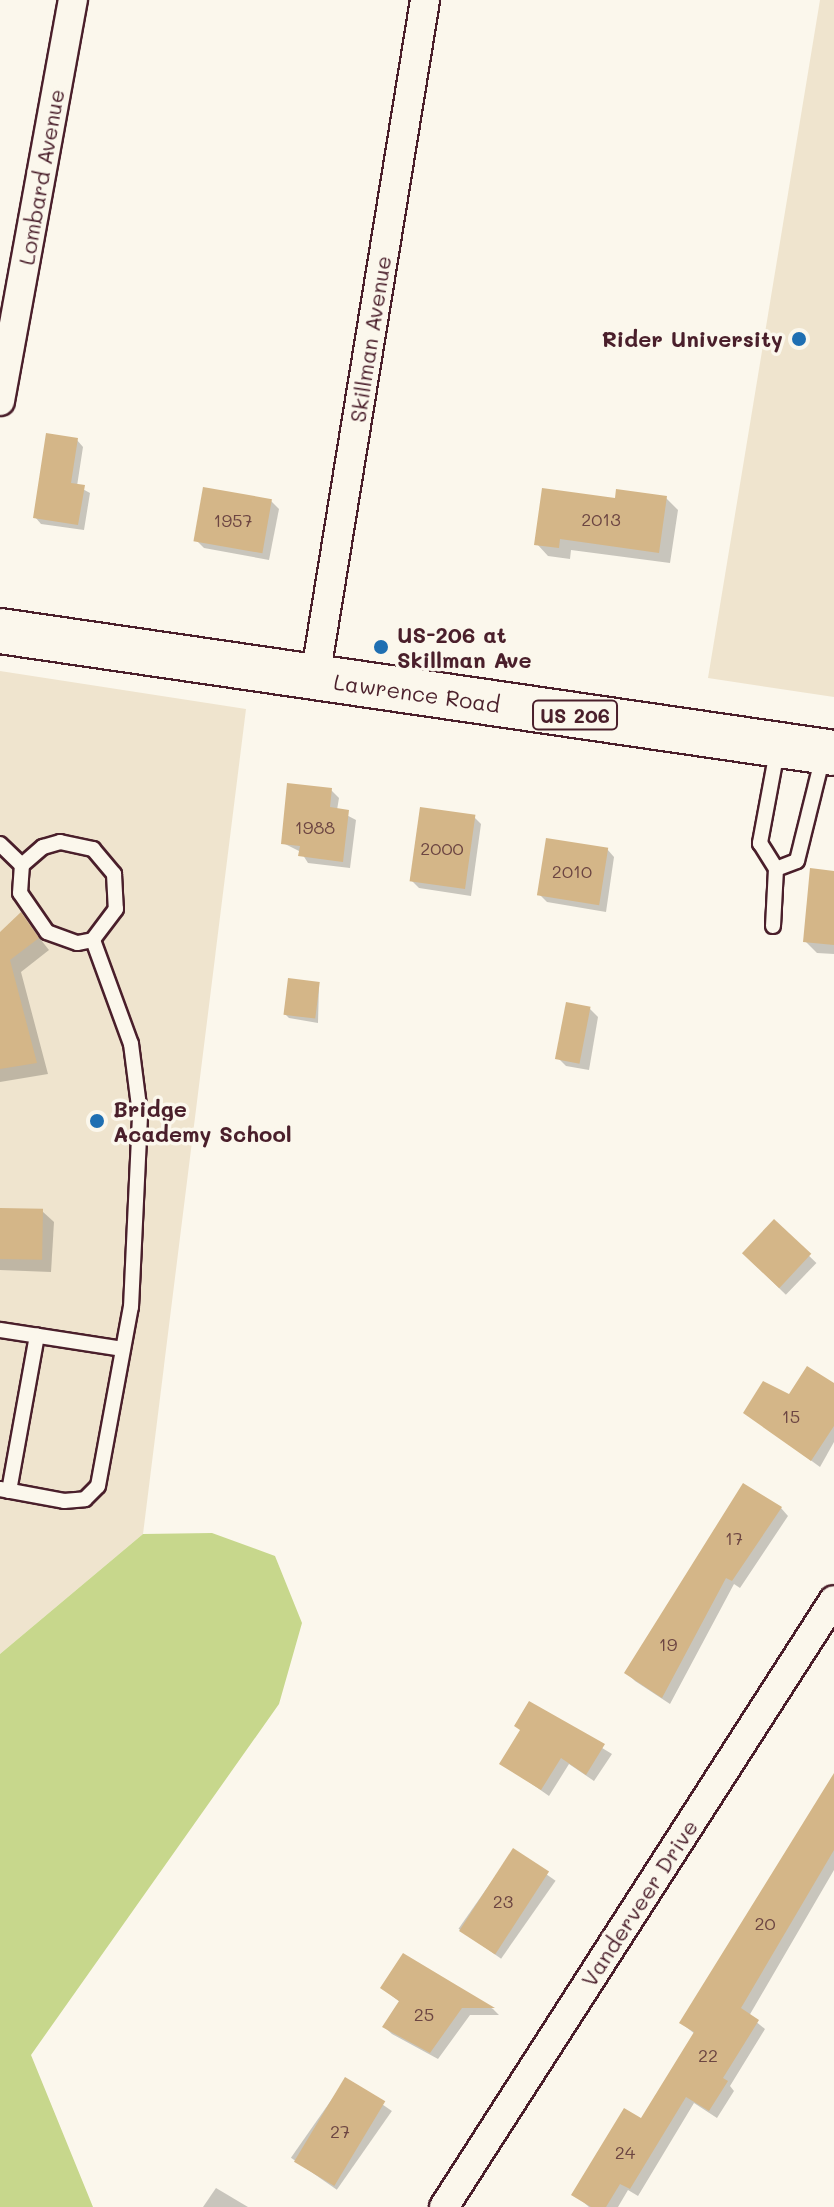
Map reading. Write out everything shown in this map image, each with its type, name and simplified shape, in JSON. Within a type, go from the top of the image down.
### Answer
[{"type":"main road","name":"Lawrence Road","points":[[0,631],[829,752]]},
{"type":"street","name":"Lombard Avenue","points":[[0,401],[73,0]]},
{"type":"street","name":"Skillman Avenue","points":[[315,678],[425,0]]},
{"type":"street","name":"Vanderveer Drive","points":[[444,2207],[834,1600]]},
{"type":"lane","points":[[773,926],[776,869],[760,843],[779,745]]},
{"type":"lane","points":[[776,869],[797,861],[829,752]]},
{"type":"lane","points":[[60,842],[93,849],[106,860],[116,883],[116,909],[93,940],[77,943],[39,924],[20,893],[22,865],[43,847],[60,842]]},
{"type":"lane","points":[[0,844],[22,865]]},
{"type":"lane","points":[[37,1336],[5,1490],[64,1501],[85,1499],[98,1486],[131,1307],[140,1114],[131,1044],[93,940]]},
{"type":"lane","points":[[0,1330],[123,1349]]},
{"type":"shaded area","name":"Rider University","points":[[820,0],[834,0],[834,697],[708,678]]},
{"type":"shaded area","name":"Bridge Academy School","points":[[0,671],[246,709],[143,1534],[0,1654]]},
{"type":"green space","points":[[212,1533],[275,1556],[302,1623],[279,1704],[31,2055],[93,2207],[0,2207],[0,1654],[143,1534]]},
{"type":"building","points":[[46,433],[78,438],[71,483],[85,485],[78,525],[33,518]]},
{"type":"building","points":[[203,487],[272,499],[262,553],[193,541]]},
{"type":"building","points":[[542,488],[615,498],[616,489],[667,496],[659,553],[560,539],[559,548],[534,545]]},
{"type":"building","points":[[287,783],[332,788],[330,807],[349,810],[343,862],[298,856],[300,846],[281,844]]},
{"type":"building","points":[[420,807],[475,815],[465,889],[410,881]]},
{"type":"building","points":[[546,838],[608,848],[599,905],[537,895]]},
{"type":"building","points":[[810,868],[834,871],[834,945],[803,942]]},
{"type":"building","points":[[21,912],[39,938],[10,960],[37,1063],[0,1069],[0,932]]},
{"type":"building","points":[[288,978],[320,982],[315,1019],[283,1015]]},
{"type":"building","points":[[566,1002],[591,1007],[579,1064],[555,1059]]},
{"type":"building","points":[[0,1208],[43,1209],[42,1260],[0,1259]]},
{"type":"building","points":[[774,1219],[811,1254],[779,1288],[742,1253]]},
{"type":"building","points":[[807,1366],[834,1383],[834,1426],[811,1461],[743,1413],[763,1381],[789,1394]]},
{"type":"building","points":[[743,1483],[782,1507],[732,1581],[726,1578],[662,1698],[624,1673]]},
{"type":"building","points":[[529,1701],[605,1744],[586,1775],[561,1758],[541,1790],[499,1764],[520,1730],[514,1726]]},
{"type":"building","points":[[834,1773],[834,1850],[741,2008],[759,2020],[723,2078],[728,2081],[709,2111],[686,2097],[630,2189],[620,2184],[606,2207],[591,2207],[571,2195],[624,2108],[641,2118],[694,2032],[679,2023]]},
{"type":"building","points":[[513,1848],[549,1871],[495,1954],[459,1931]]},
{"type":"building","points":[[403,1953],[495,2008],[462,2008],[430,2053],[382,2027],[399,2001],[380,1988]]},
{"type":"building","points":[[345,2077],[385,2101],[334,2186],[294,2162]]},
{"type":"place","name":"Rider University","points":[[799,339]]},
{"type":"place","name":"US-206 at Skillman Ave","points":[[381,647]]},
{"type":"place","name":"Bridge Academy School","points":[[97,1121]]}]
